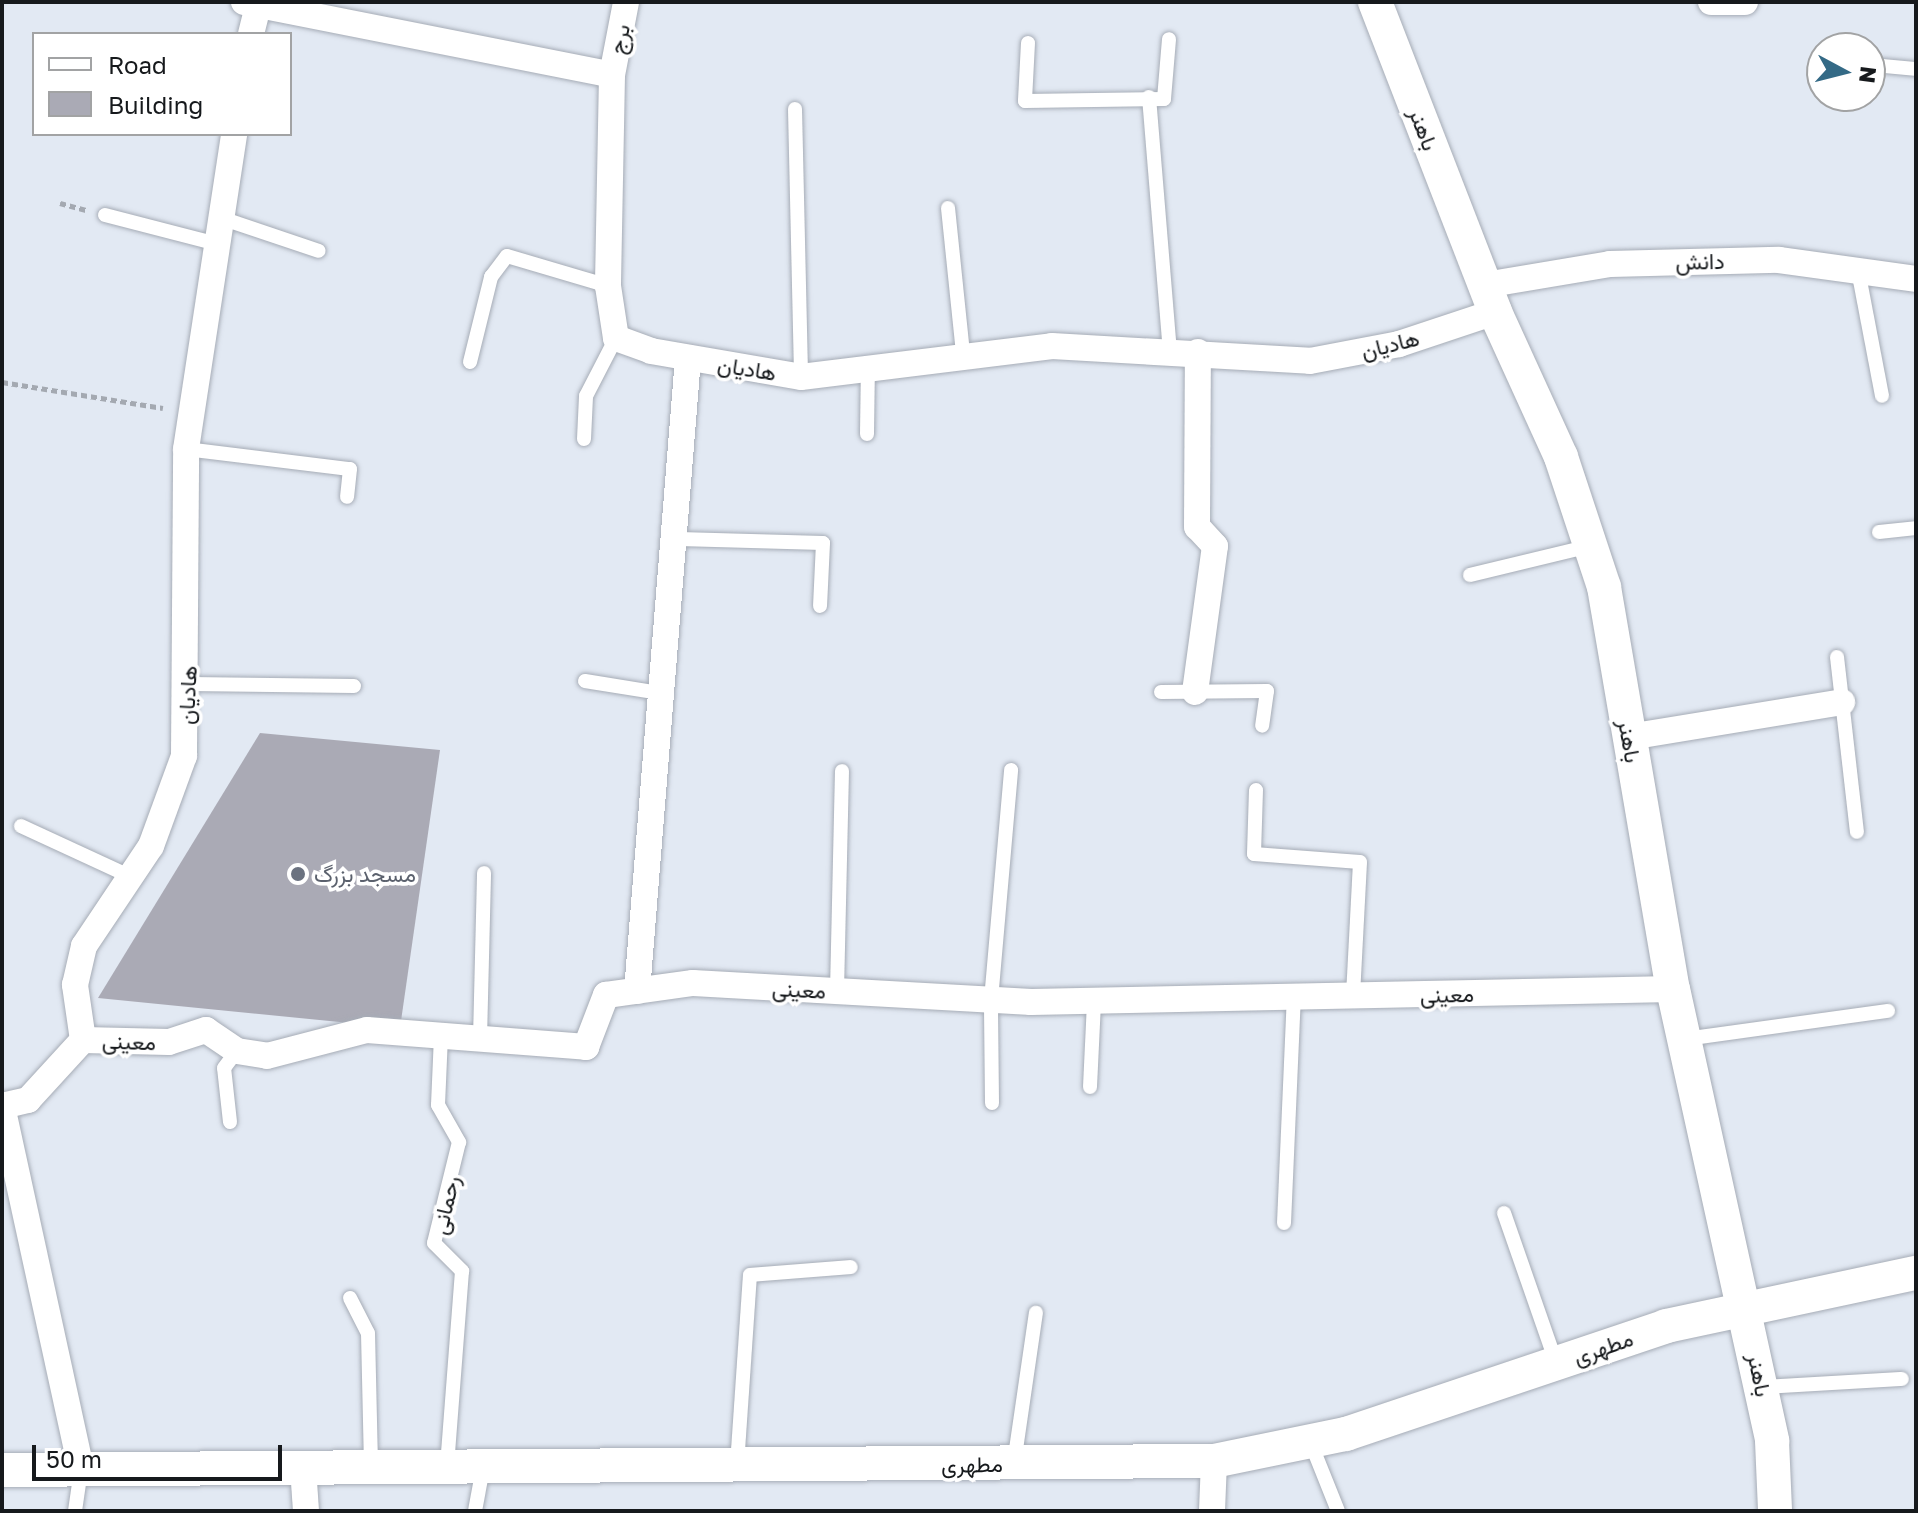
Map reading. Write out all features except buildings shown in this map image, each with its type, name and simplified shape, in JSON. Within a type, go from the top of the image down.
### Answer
[{"type":"street","name":"برج","points":[[612,75],[626,2]]},
{"type":"street","name":"باهنر","points":[[1375,2],[1490,298],[1561,457],[1590,546],[1629,737],[1673,989],[1762,1387],[1775,1511]]},
{"type":"street","points":[[1711,2],[1745,2]]},
{"type":"street","points":[[251,32],[254,3],[612,75],[608,286],[616,338]]},
{"type":"street","name":"هادیان","points":[[83,1040],[75,985],[84,946],[151,846],[184,756],[189,684],[186,449],[234,136]]},
{"type":"street","name":"دانش","points":[[1490,298],[1610,264],[1779,260],[1916,279]]},
{"type":"street","name":"هادیان","points":[[616,338],[688,358],[801,377],[963,354],[1052,346],[1198,352],[1310,361],[1399,344],[1490,298]]},
{"type":"street","points":[[1195,692],[1215,546],[1197,527],[1198,352]]},
{"type":"street","points":[[637,991],[679,539],[688,358]]},
{"type":"street","points":[[1629,737],[1842,702]]},
{"type":"street","name":"معینی","points":[[2,1106],[28,1100],[83,1040],[169,1042],[206,1030],[237,1051],[267,1056],[367,1030],[586,1047],[606,995],[693,983],[991,1000],[1094,1001],[1673,989]]},
{"type":"street","points":[[2,1106],[81,1469]]},
{"type":"street","name":"مطهری","points":[[2,1470],[371,1466],[737,1467],[1214,1461],[1310,1441],[1666,1326],[1916,1273]]},
{"type":"street","points":[[1212,1511],[1214,1461]]},
{"type":"street","points":[[303,1467],[306,1511]]},
{"type":"lane","points":[[1028,43],[1025,101],[1164,99],[1169,39]]},
{"type":"lane","points":[[1886,66],[1916,69]]},
{"type":"lane","points":[[1149,97],[1170,351]]},
{"type":"lane","points":[[795,109],[801,377]]},
{"type":"lane","points":[[948,208],[963,354]]},
{"type":"lane","points":[[105,215],[219,231],[319,251]]},
{"type":"lane","points":[[470,362],[491,277],[507,256],[608,286]]},
{"type":"lane","points":[[1858,270],[1882,396]]},
{"type":"lane","points":[[584,439],[586,396],[616,338]]},
{"type":"lane","points":[[867,434],[868,366]]},
{"type":"lane","points":[[186,449],[350,469],[347,497]]},
{"type":"lane","points":[[1879,532],[1916,528]]},
{"type":"lane","points":[[679,539],[823,543],[820,606]]},
{"type":"lane","points":[[1470,575],[1590,546]]},
{"type":"lane","points":[[1837,657],[1857,832]]},
{"type":"lane","points":[[585,681],[665,694]]},
{"type":"lane","points":[[189,684],[354,686]]},
{"type":"lane","points":[[1161,692],[1267,691],[1262,726]]},
{"type":"lane","points":[[992,1103],[991,1000],[1011,770]]},
{"type":"lane","points":[[837,991],[842,771]]},
{"type":"lane","points":[[1256,790],[1254,854],[1360,862],[1353,995]]},
{"type":"lane","points":[[21,826],[129,876]]},
{"type":"lane","points":[[480,1039],[484,873]]},
{"type":"lane","points":[[1284,1223],[1294,997]]},
{"type":"lane","points":[[1090,1087],[1094,1001]]},
{"type":"lane","points":[[1685,1039],[1888,1011]]},
{"type":"lane","name":"رحمانی","points":[[441,1036],[438,1105],[459,1142],[434,1243],[462,1271],[447,1466]]},
{"type":"lane","points":[[230,1122],[224,1068],[237,1051]]},
{"type":"lane","points":[[1504,1213],[1556,1363]]},
{"type":"lane","points":[[737,1467],[750,1275],[851,1267]]},
{"type":"lane","points":[[350,1298],[368,1333],[371,1466]]},
{"type":"lane","points":[[1014,1463],[1036,1313]]},
{"type":"lane","points":[[1762,1387],[1902,1379]]},
{"type":"lane","points":[[1310,1441],[1338,1511]]},
{"type":"lane","points":[[475,1511],[483,1468]]},
{"type":"lane","points":[[75,1511],[81,1469]]},
{"type":"path","points":[[2,382],[192,413]]},
{"type":"place","name":"مسجد بزرگ","points":[[298,874]]}]
